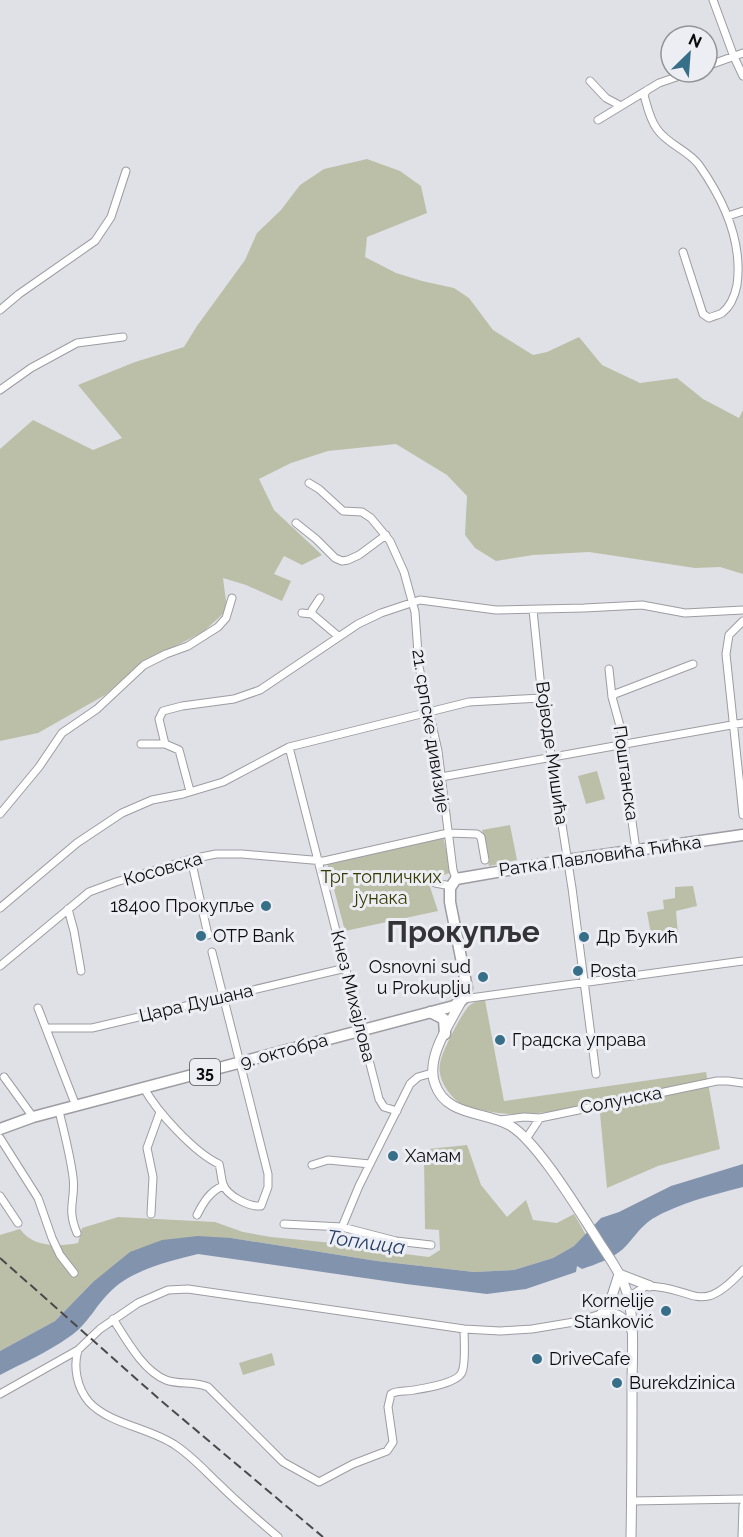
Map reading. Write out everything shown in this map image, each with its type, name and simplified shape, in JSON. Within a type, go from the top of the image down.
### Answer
[{"type":"main road","name":"Ратка Павловића Ћићка","points":[[454,882],[567,860],[743,835]]},
{"type":"main road","name":"21. српске дивизије","points":[[454,882],[450,902],[467,985],[463,999]]},
{"type":"main road","name":"9. октобра","points":[[0,1129],[33,1117],[454,1006],[463,999]]},
{"type":"main road","points":[[463,999],[434,1059],[432,1073],[440,1094],[452,1105],[462,1110],[500,1120],[526,1139],[574,1203],[618,1273],[628,1298],[631,1329],[632,1537]]},
{"type":"main road","points":[[430,1012],[444,1020],[445,1034]]},
{"type":"main road","points":[[618,1273],[650,1286]]},
{"type":"main road","points":[[618,1273],[612,1296],[603,1312],[620,1316],[631,1329]]},
{"type":"street","points":[[713,0],[743,76]]},
{"type":"street","points":[[719,62],[743,53]]},
{"type":"street","points":[[590,81],[606,98],[621,105]]},
{"type":"street","points":[[598,120],[659,83]]},
{"type":"street","points":[[647,90],[644,95],[655,127],[662,136],[698,165],[728,216],[741,261],[736,291],[731,303],[722,313],[710,318],[703,314],[683,252]]},
{"type":"street","points":[[0,310],[95,241],[111,217],[126,171]]},
{"type":"street","points":[[728,216],[743,210]]},
{"type":"street","points":[[0,390],[77,343],[123,337]]},
{"type":"street","name":"21. српске дивизије","points":[[309,483],[343,511],[366,514],[386,535],[399,558],[416,620],[418,667],[441,777],[454,882]]},
{"type":"street","points":[[296,523],[335,558],[342,561],[359,555],[386,535]]},
{"type":"street","points":[[0,814],[39,768],[62,733],[91,713],[144,665],[188,646],[218,627],[226,618],[232,598]]},
{"type":"street","points":[[312,614],[320,598]]},
{"type":"street","points":[[165,744],[159,719],[163,711],[234,699],[260,690],[281,678],[338,636],[373,617],[412,602],[431,601],[489,610],[642,605],[685,613],[743,610]]},
{"type":"street","name":"Војводе Мишића","points":[[533,610],[542,698],[596,1074]]},
{"type":"street","points":[[302,613],[312,614],[338,636]]},
{"type":"street","points":[[743,621],[732,631],[727,645],[728,677],[743,815]]},
{"type":"street","points":[[612,697],[693,664]]},
{"type":"street","name":"Поштанска","points":[[609,669],[612,697],[626,744],[625,771],[636,850]]},
{"type":"street","points":[[0,908],[77,843],[114,817],[144,802],[230,779],[289,747],[481,700],[542,698]]},
{"type":"street","points":[[441,777],[743,723]]},
{"type":"street","points":[[141,744],[165,744],[177,748],[190,791]]},
{"type":"street","name":"Кнез Михајлова","points":[[289,747],[360,1030],[381,1103],[384,1107],[397,1111]]},
{"type":"street","points":[[318,861],[448,833],[480,835],[485,860]]},
{"type":"street","name":"Косовска","points":[[0,966],[85,895],[100,887],[191,859],[216,854],[318,861]]},
{"type":"street","points":[[191,859],[208,935]]},
{"type":"street","points":[[435,883],[454,882]]},
{"type":"street","points":[[68,909],[81,971]]},
{"type":"street","points":[[144,1088],[160,1112],[201,1154],[219,1164],[223,1186],[234,1196],[257,1206],[262,1204],[267,1191],[268,1174],[212,952]]},
{"type":"street","points":[[463,999],[743,961]]},
{"type":"street","name":"Цара Душана","points":[[46,1028],[87,1029],[346,968]]},
{"type":"street","points":[[38,1008],[76,1106]]},
{"type":"street","points":[[342,1227],[352,1200],[414,1080],[432,1073]]},
{"type":"street","points":[[4,1077],[33,1117]]},
{"type":"street","name":"Солунска","points":[[500,1120],[540,1118],[707,1083],[728,1080],[743,1083]]},
{"type":"street","points":[[59,1111],[72,1175],[73,1192],[70,1208],[72,1222],[77,1233]]},
{"type":"street","points":[[151,1215],[153,1184],[147,1148],[160,1112]]},
{"type":"street","points":[[526,1139],[540,1118]]},
{"type":"street","points":[[0,1138],[38,1198],[60,1255],[74,1273]]},
{"type":"street","points":[[312,1165],[328,1160],[370,1164]]},
{"type":"street","points":[[197,1215],[202,1203],[216,1189],[223,1186]]},
{"type":"street","points":[[0,1196],[18,1223]]},
{"type":"street","points":[[284,1224],[342,1227],[385,1238],[431,1245]]},
{"type":"street","points":[[0,1394],[78,1350],[113,1319],[148,1297],[168,1290],[180,1288],[464,1329],[500,1331],[532,1329],[574,1322],[603,1312],[641,1288],[650,1286],[698,1298],[707,1297],[724,1289],[743,1270]]},
{"type":"street","points":[[113,1319],[133,1351],[159,1376],[170,1381],[201,1384],[208,1387],[283,1462],[319,1482],[353,1464],[387,1451],[392,1446],[388,1407],[391,1394],[449,1382],[460,1376],[463,1368],[464,1329]]},
{"type":"street","points":[[78,1350],[76,1364],[78,1378],[86,1397],[92,1404],[109,1416],[155,1433],[177,1446],[278,1537]]},
{"type":"street","points":[[632,1501],[743,1499]]},
{"type":"street","points":[[742,1537],[743,1506]]},
{"type":"green space","points":[[367,159],[400,171],[421,186],[427,213],[367,237],[365,257],[396,273],[454,288],[469,298],[493,330],[533,355],[547,352],[579,337],[602,365],[640,383],[677,378],[703,399],[739,418],[743,410],[743,574],[720,567],[695,568],[589,552],[533,555],[496,561],[475,548],[465,535],[467,496],[447,475],[396,444],[328,451],[291,463],[259,479],[274,510],[322,555],[302,565],[284,556],[274,574],[291,581],[282,601],[246,585],[223,578],[225,612],[203,632],[140,664],[105,695],[38,733],[0,741],[0,449],[33,420],[93,450],[122,438],[78,385],[135,362],[184,347],[245,260],[257,233],[281,210],[300,185],[324,169]]},
{"type":"green space","points":[[597,771],[605,799],[586,804],[578,776]]},
{"type":"green space","points":[[510,825],[517,860],[489,866],[482,830]]},
{"type":"green space","name":"Трг топличких јунака","points":[[443,837],[452,872],[428,881],[438,911],[345,931],[327,863]]},
{"type":"green space","points":[[693,886],[697,906],[676,911],[679,946],[652,940],[647,912],[664,909],[663,900],[675,898],[675,887]]},
{"type":"green space","points":[[485,1000],[504,1101],[706,1072],[720,1149],[658,1166],[607,1188],[599,1103],[543,1113],[515,1114],[486,1111],[460,1103],[442,1081],[441,1059],[468,1007]]},
{"type":"green space","points":[[467,1145],[481,1185],[507,1217],[526,1200],[533,1220],[557,1223],[574,1214],[586,1235],[574,1246],[553,1258],[514,1270],[474,1272],[377,1261],[231,1238],[93,1282],[55,1321],[0,1351],[0,1235],[20,1229],[31,1239],[46,1244],[78,1243],[82,1228],[118,1217],[215,1222],[243,1232],[271,1237],[343,1244],[429,1257],[440,1250],[439,1230],[425,1229],[424,1157],[429,1149]]},
{"type":"green space","points":[[272,1353],[275,1365],[243,1375],[239,1363]]},
{"type":"water","points":[[743,1164],[743,1187],[696,1200],[662,1213],[640,1229],[623,1249],[609,1258],[582,1269],[577,1266],[576,1272],[526,1289],[487,1294],[198,1254],[176,1260],[142,1271],[122,1282],[107,1295],[76,1332],[0,1375],[0,1351],[55,1321],[93,1282],[130,1252],[162,1240],[198,1236],[231,1238],[377,1261],[474,1272],[514,1270],[553,1258],[574,1246],[601,1218],[619,1212],[671,1186]]},
{"type":"railway","points":[[0,1258],[159,1399],[323,1537]]},
{"type":"place","name":"18400 Прокупље","points":[[266,906]]},
{"type":"place","name":"OTP Bank","points":[[201,936]]},
{"type":"place","name":"Др Ђукић","points":[[584,937]]},
{"type":"place","name":"Posta","points":[[578,971]]},
{"type":"place","name":"Osnovni sud u Prokuplju","points":[[483,977]]},
{"type":"place","name":"Градска управа","points":[[500,1040]]},
{"type":"place","name":"Хамам","points":[[393,1156]]},
{"type":"place","name":"Kornelije Stanković","points":[[666,1311]]},
{"type":"place","name":"DriveCafe","points":[[537,1359]]},
{"type":"place","name":"Burekdzinica","points":[[617,1383]]},
{"type":"district","name":"Прокупље","points":[[463,932]]},
{"type":"water label","name":"Топлица","points":[[366,1242]]}]
